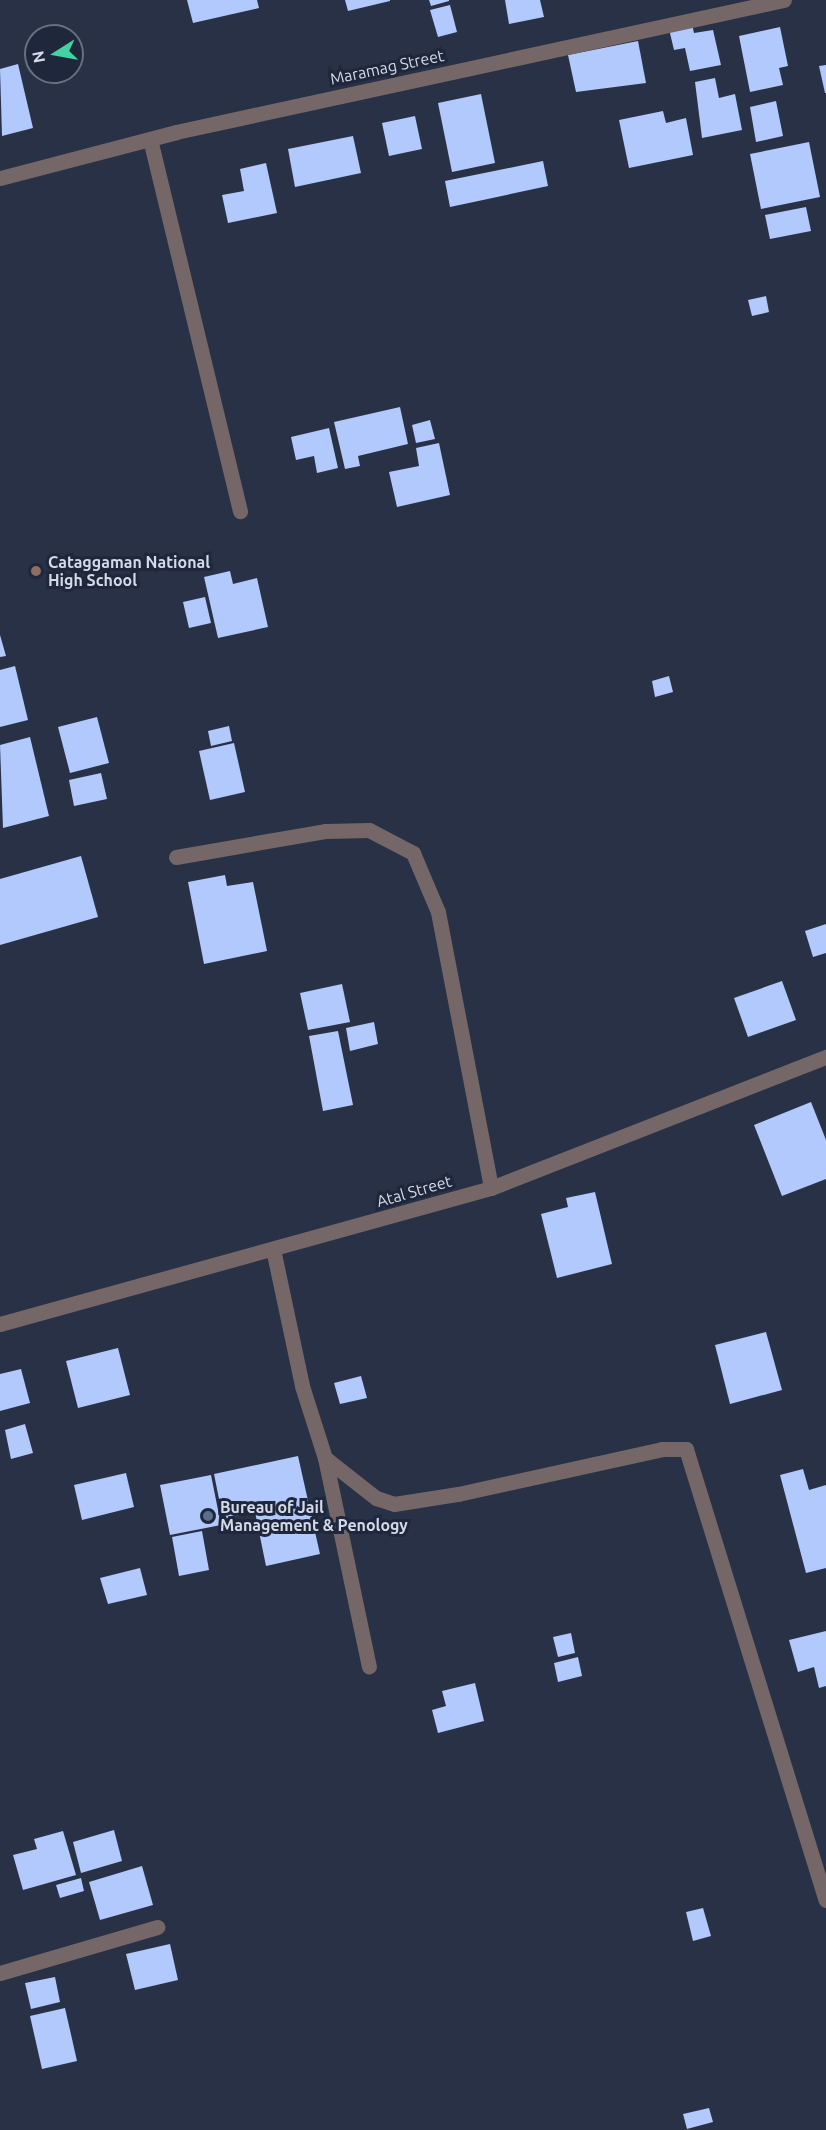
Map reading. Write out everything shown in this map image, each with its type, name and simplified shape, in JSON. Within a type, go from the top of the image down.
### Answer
[{"type":"street","name":"Maramag Street","points":[[0,178],[150,139],[784,0]]},
{"type":"street","points":[[150,139],[240,511]]},
{"type":"street","points":[[176,856],[326,831],[369,830],[413,853],[438,912],[491,1188]]},
{"type":"street","name":"Atal Street","points":[[0,1324],[491,1188],[826,1057]]},
{"type":"street","points":[[273,1249],[302,1386],[325,1458],[369,1665]]},
{"type":"street","points":[[325,1458],[356,1485],[394,1504],[686,1449],[826,1900]]},
{"type":"street","points":[[0,1973],[157,1928]]},
{"type":"building","points":[[187,0],[257,0],[259,8],[193,23]]},
{"type":"building","points":[[345,0],[390,0],[390,1],[348,11]]},
{"type":"building","points":[[429,0],[449,0],[449,1],[431,6]]},
{"type":"building","points":[[505,0],[540,0],[544,17],[509,24]]},
{"type":"building","points":[[450,5],[457,32],[438,37],[430,10]]},
{"type":"building","points":[[692,24],[694,33],[713,30],[721,65],[690,71],[685,48],[674,50],[669,29]]},
{"type":"building","points":[[780,27],[788,66],[779,68],[783,85],[750,92],[739,36]]},
{"type":"building","points":[[638,41],[646,83],[576,92],[568,55]]},
{"type":"building","points":[[18,64],[33,128],[2,136],[0,69]]},
{"type":"building","points":[[826,65],[826,93],[825,93],[819,66]]},
{"type":"building","points":[[715,78],[719,98],[735,94],[742,130],[702,138],[695,82]]},
{"type":"building","points":[[481,94],[495,163],[452,172],[438,103]]},
{"type":"building","points":[[776,101],[783,136],[756,142],[750,107]]},
{"type":"building","points":[[663,111],[666,123],[686,118],[693,155],[629,168],[619,120]]},
{"type":"building","points":[[415,116],[422,149],[389,156],[382,123]]},
{"type":"building","points":[[353,136],[361,173],[295,187],[288,149]]},
{"type":"building","points":[[809,142],[820,197],[761,209],[750,154]]},
{"type":"building","points":[[543,161],[548,186],[450,207],[445,181]]},
{"type":"building","points":[[266,163],[277,213],[228,223],[222,195],[244,191],[240,169]]},
{"type":"building","points":[[806,207],[811,231],[770,239],[765,215]]},
{"type":"building","points":[[766,296],[769,312],[752,316],[748,300]]},
{"type":"building","points":[[400,407],[408,444],[358,456],[360,466],[345,469],[334,422]]},
{"type":"building","points":[[430,420],[435,439],[416,443],[412,425]]},
{"type":"building","points":[[329,428],[338,468],[317,473],[314,456],[296,460],[291,437]]},
{"type":"building","points":[[439,443],[450,495],[397,507],[389,472],[419,466],[416,448]]},
{"type":"building","points":[[230,571],[233,584],[257,578],[268,627],[218,638],[204,577]]},
{"type":"building","points":[[205,597],[211,623],[189,628],[183,602]]},
{"type":"building","points":[[0,635],[6,656],[0,657]]},
{"type":"building","points":[[15,666],[28,720],[0,727],[0,670]]},
{"type":"building","points":[[669,676],[673,692],[655,697],[652,681]]},
{"type":"building","points":[[97,717],[109,763],[70,773],[58,727]]},
{"type":"building","points":[[229,726],[232,741],[211,746],[208,731]]},
{"type":"building","points":[[30,737],[49,816],[3,828],[0,745]]},
{"type":"building","points":[[234,743],[245,792],[210,800],[199,751]]},
{"type":"building","points":[[101,773],[107,799],[74,806],[69,780]]},
{"type":"building","points":[[81,856],[98,917],[0,945],[0,879]]},
{"type":"building","points":[[225,875],[227,886],[253,882],[267,951],[204,964],[188,882]]},
{"type":"building","points":[[826,924],[826,953],[813,957],[805,931]]},
{"type":"building","points":[[782,981],[796,1020],[748,1037],[734,998]]},
{"type":"building","points":[[342,984],[350,1022],[308,1030],[300,993]]},
{"type":"building","points":[[374,1022],[378,1044],[350,1051],[346,1028]]},
{"type":"building","points":[[338,1031],[353,1105],[323,1111],[309,1036]]},
{"type":"building","points":[[811,1102],[826,1140],[826,1179],[782,1196],[754,1125]]},
{"type":"building","points":[[595,1192],[612,1264],[557,1278],[541,1214],[568,1207],[566,1198]]},
{"type":"building","points":[[766,1332],[782,1390],[730,1404],[715,1345]]},
{"type":"building","points":[[118,1348],[130,1395],[78,1408],[66,1361]]},
{"type":"building","points":[[21,1369],[30,1403],[0,1411],[0,1374]]},
{"type":"building","points":[[361,1376],[367,1398],[340,1404],[334,1383]]},
{"type":"building","points":[[25,1424],[33,1453],[11,1459],[5,1430]]},
{"type":"building","points":[[298,1456],[320,1554],[266,1566],[255,1512],[223,1519],[214,1474]]},
{"type":"building","points":[[803,1469],[809,1490],[826,1485],[826,1568],[806,1573],[780,1475]]},
{"type":"building","points":[[126,1473],[134,1507],[82,1520],[74,1485]]},
{"type":"building","points":[[211,1475],[221,1525],[170,1535],[160,1485]]},
{"type":"building","points":[[202,1531],[209,1570],[179,1576],[172,1537]]},
{"type":"building","points":[[140,1568],[147,1595],[108,1604],[100,1578]]},
{"type":"building","points":[[826,1631],[826,1686],[819,1688],[814,1667],[798,1672],[789,1640]]},
{"type":"building","points":[[571,1633],[575,1653],[558,1657],[553,1637]]},
{"type":"building","points":[[578,1657],[582,1676],[558,1682],[554,1663]]},
{"type":"building","points":[[475,1683],[484,1721],[438,1733],[432,1710],[446,1706],[442,1691]]},
{"type":"building","points":[[114,1830],[122,1861],[81,1873],[73,1842]]},
{"type":"building","points":[[63,1831],[76,1875],[23,1890],[13,1855],[37,1849],[34,1839]]},
{"type":"building","points":[[142,1866],[153,1905],[100,1920],[89,1882]]},
{"type":"building","points":[[81,1878],[84,1891],[60,1898],[56,1885]]},
{"type":"building","points":[[703,1908],[711,1936],[693,1941],[686,1912]]},
{"type":"building","points":[[170,1944],[178,1980],[135,1990],[126,1954]]},
{"type":"building","points":[[55,1977],[60,2002],[31,2009],[25,1983]]},
{"type":"building","points":[[65,2008],[77,2061],[42,2069],[30,2016]]},
{"type":"building","points":[[709,2108],[713,2122],[687,2129],[683,2114]]},
{"type":"place","name":"Cataggaman National High School","points":[[36,571]]},
{"type":"place","name":"Bureau of Jail Management & Penology","points":[[208,1516]]}]
